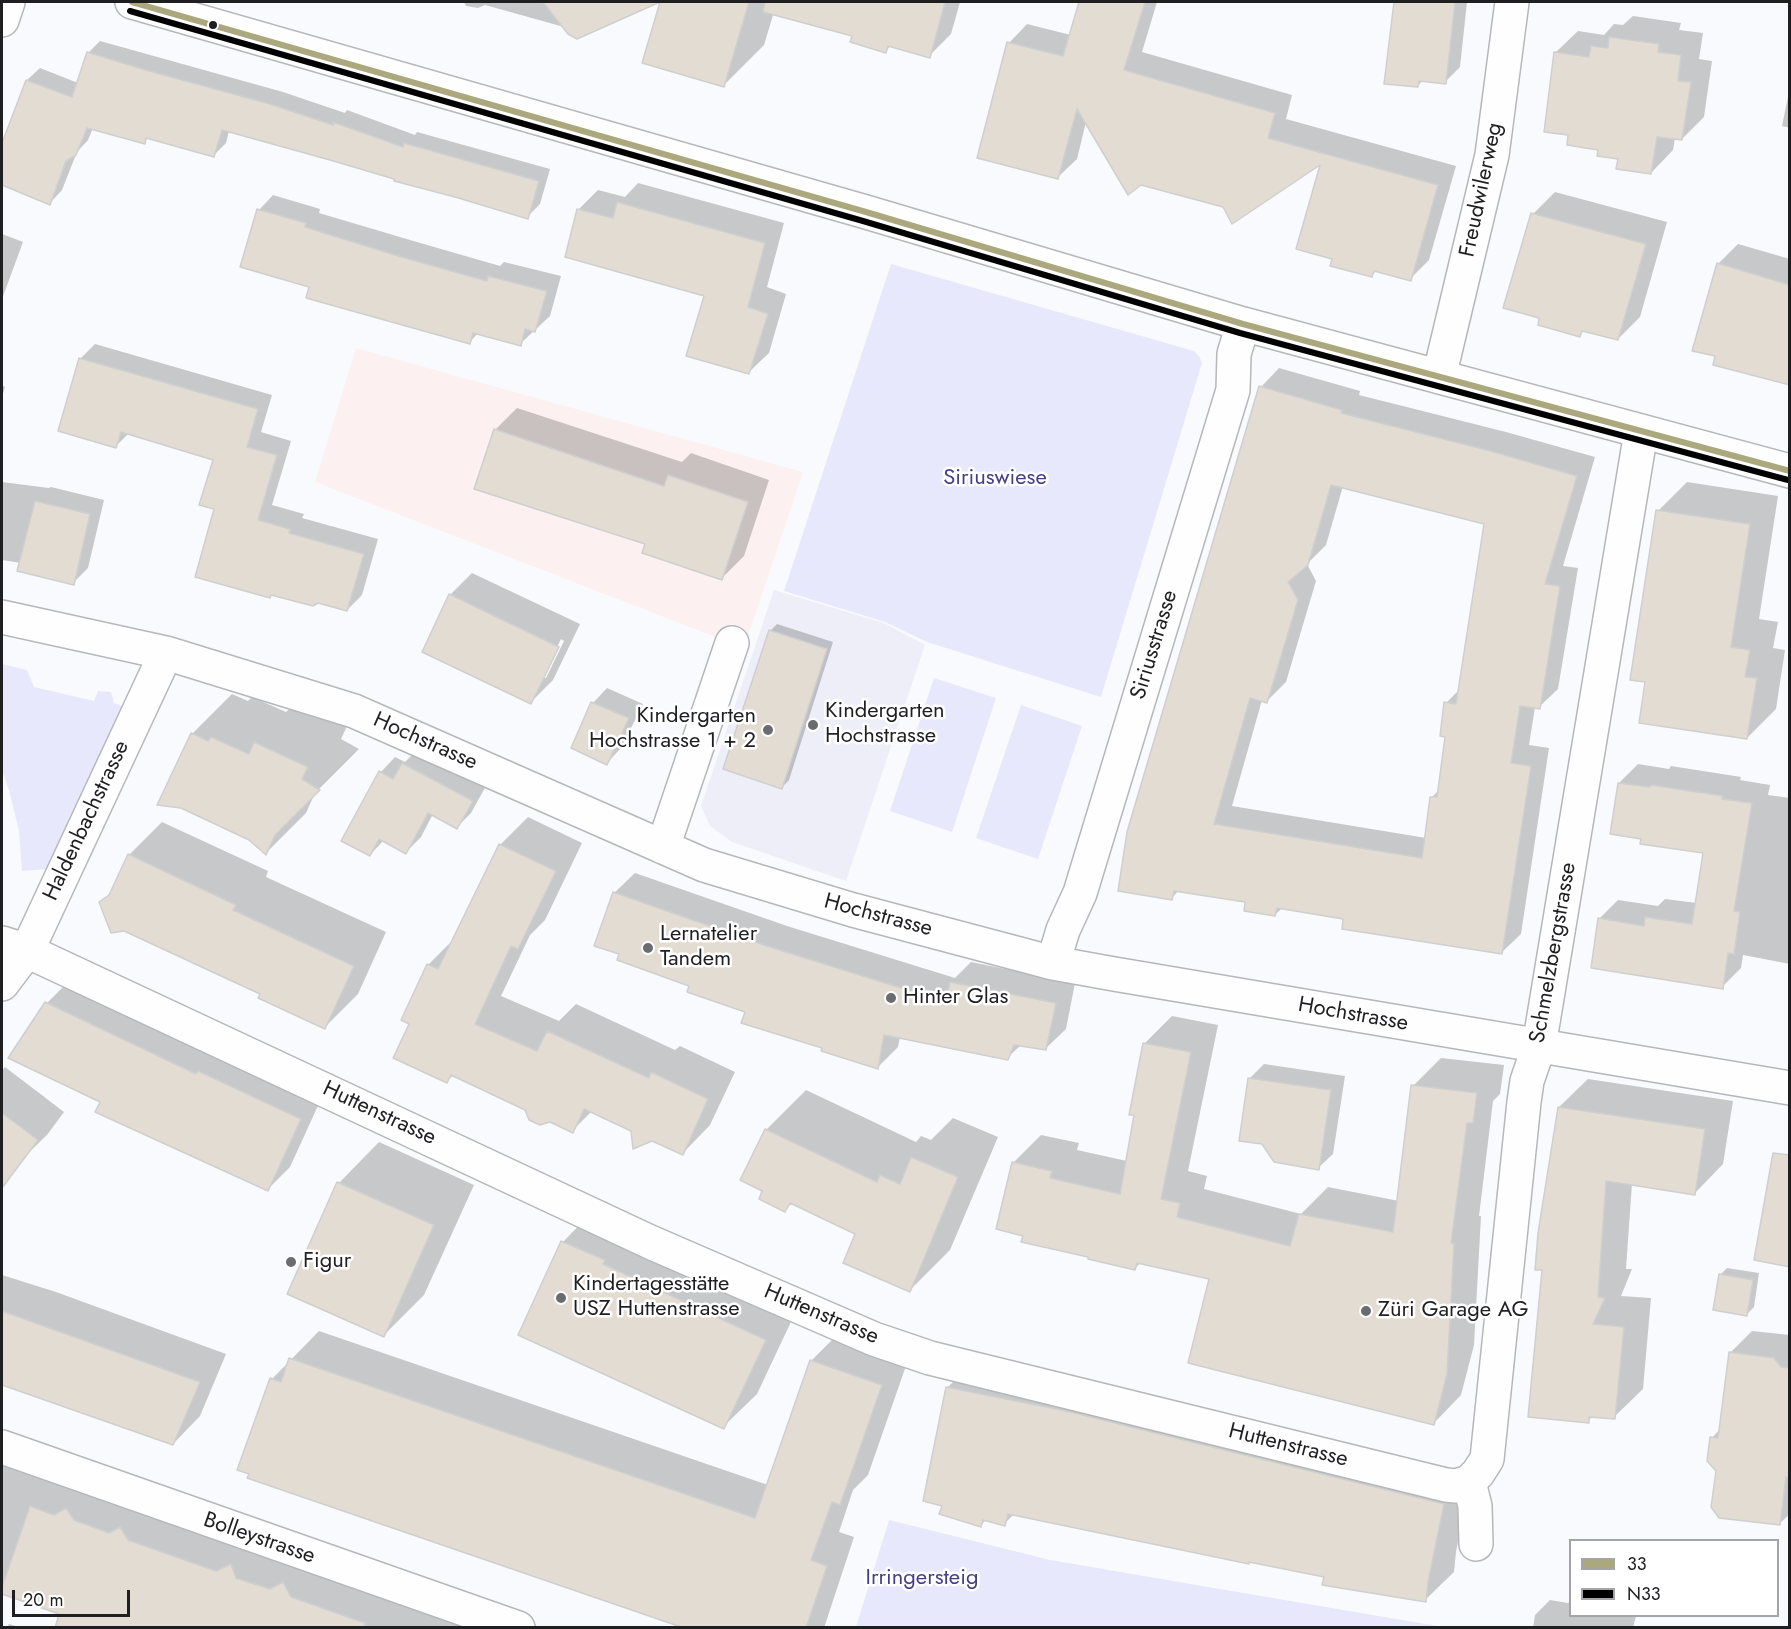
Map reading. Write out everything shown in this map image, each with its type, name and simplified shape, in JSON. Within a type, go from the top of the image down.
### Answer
[{"type":"street","points":[[2,20],[8,2]]},
{"type":"street","points":[[132,2],[866,212],[1243,324],[1790,471]]},
{"type":"street","name":"Freudwilerweg","points":[[1439,377],[1492,154],[1512,2]]},
{"type":"street","name":"Siriusstrasse","points":[[1053,963],[1063,930],[1080,893],[1233,390],[1234,354],[1243,324]]},
{"type":"street","name":"Schmelzbergstrasse","points":[[1473,1478],[1487,1459],[1527,1081],[1539,1046],[1641,432]]},
{"type":"street","name":"Hochstrasse","points":[[2,618],[166,653],[354,711],[704,865],[853,910],[1053,963],[1790,1088]]},
{"type":"street","points":[[663,848],[732,643]]},
{"type":"street","name":"Haldenbachstrasse","points":[[2,984],[14,947],[166,653]]},
{"type":"street","name":"Huttenstrasse","points":[[14,947],[353,1102],[650,1242],[874,1339],[930,1358],[1446,1485],[1456,1486],[1473,1478]]},
{"type":"street","name":"Bolleystrasse","points":[[2,1447],[518,1628]]},
{"type":"street","points":[[1473,1478],[1476,1544]]},
{"type":"shaded area","points":[[356,348],[803,472],[744,648],[315,482]]},
{"type":"shaded area","name":"Kindergarten Hochstrasse","points":[[774,590],[884,623],[925,645],[846,881],[732,842],[710,826],[701,806]]},
{"type":"green space","name":"Siriuswiese","points":[[891,264],[1194,351],[1199,356],[1202,363],[1101,697],[927,642],[885,622],[784,591]]},
{"type":"green space","points":[[2,664],[27,670],[34,687],[94,701],[98,691],[111,692],[114,703],[124,707],[48,869],[22,871],[19,831],[2,771]]},
{"type":"green space","points":[[934,678],[996,698],[952,832],[890,811]]},
{"type":"green space","points":[[1021,705],[1082,726],[1038,859],[976,838]]},
{"type":"green space","name":"Irringersteig","points":[[889,1520],[1050,1560],[1443,1627],[856,1627]]},
{"type":"building","points":[[543,2],[660,2],[577,39],[568,34]]},
{"type":"building","points":[[660,2],[749,2],[724,87],[642,63]]},
{"type":"building","points":[[765,2],[945,2],[930,58],[888,46],[886,53],[850,42],[852,36],[763,12]]},
{"type":"building","points":[[1079,2],[1145,2],[1124,70],[1275,113],[1268,138],[1438,185],[1411,281],[1374,271],[1372,277],[1330,266],[1332,259],[1296,249],[1320,165],[1232,224],[1223,207],[1141,185],[1128,195],[1077,109],[1058,179],[977,158],[1007,42],[1063,56]]},
{"type":"building","points":[[1394,2],[1455,2],[1446,84],[1419,81],[1418,87],[1384,84]]},
{"type":"building","points":[[1609,37],[1659,44],[1658,52],[1681,55],[1678,81],[1691,82],[1682,140],[1657,137],[1651,174],[1616,169],[1618,159],[1597,156],[1598,150],[1567,145],[1568,135],[1544,132],[1554,52],[1589,57],[1591,46],[1608,48]]},
{"type":"building","points":[[87,52],[270,104],[333,125],[333,122],[403,147],[404,143],[539,181],[528,219],[222,130],[214,157],[146,138],[145,144],[87,128],[76,155],[66,161],[50,205],[2,185],[2,143],[26,80],[72,97]]},
{"type":"building","points":[[617,202],[765,243],[748,307],[768,314],[749,374],[686,356],[704,296],[565,257],[577,209],[613,218]]},
{"type":"building","points":[[257,209],[306,223],[305,227],[395,255],[487,281],[488,276],[547,291],[535,332],[525,329],[521,346],[473,333],[470,344],[306,298],[309,287],[240,267]]},
{"type":"building","points":[[1531,213],[1646,244],[1618,340],[1582,331],[1580,337],[1538,325],[1539,318],[1503,308]]},
{"type":"building","points":[[1717,263],[1790,285],[1790,385],[1713,365],[1715,356],[1692,351]]},
{"type":"building","points":[[79,358],[258,409],[247,447],[277,455],[258,520],[290,529],[289,533],[364,554],[347,611],[318,603],[313,606],[271,595],[270,598],[195,577],[214,509],[199,505],[213,460],[121,432],[116,448],[58,431]]},
{"type":"building","points":[[1259,386],[1342,410],[1341,413],[1487,450],[1577,476],[1545,584],[1560,586],[1540,709],[1520,706],[1511,763],[1531,766],[1502,954],[1342,929],[1343,919],[1277,908],[1275,916],[1244,911],[1245,902],[1174,891],[1172,900],[1118,891],[1127,832]],"holes":[[[1331,485],[1484,524],[1456,704],[1444,702],[1440,736],[1445,737],[1437,797],[1430,797],[1422,858],[1214,824],[1250,698],[1267,703],[1298,600],[1288,582],[1308,565]]]},
{"type":"building","points":[[494,429],[664,486],[668,475],[748,502],[722,580],[642,553],[645,544],[474,489]]},
{"type":"building","points":[[35,501],[90,514],[74,585],[17,571]]},
{"type":"building","points":[[1656,510],[1750,524],[1731,647],[1750,650],[1745,677],[1757,678],[1747,739],[1639,723],[1645,682],[1630,680]]},
{"type":"building","points":[[449,594],[559,647],[531,704],[422,652]]},
{"type":"building","name":"Kindergarten Hochstrasse 1 + 2","points":[[769,630],[827,649],[782,789],[723,769]]},
{"type":"building","points":[[591,702],[629,718],[607,765],[571,748]]},
{"type":"building","points":[[191,733],[208,741],[211,737],[249,754],[254,742],[308,767],[302,779],[320,790],[275,835],[266,855],[249,840],[181,808],[157,805]]},
{"type":"building","points":[[402,763],[473,801],[457,829],[428,813],[406,854],[379,839],[370,856],[341,841],[379,771],[393,779]]},
{"type":"building","points":[[1618,783],[1650,787],[1651,785],[1723,796],[1722,799],[1752,803],[1734,911],[1740,912],[1734,954],[1728,953],[1723,989],[1591,968],[1598,918],[1644,926],[1645,917],[1692,924],[1703,853],[1640,844],[1641,839],[1610,834]]},
{"type":"building","points":[[499,844],[556,871],[518,949],[511,946],[475,1024],[537,1051],[547,1031],[649,1078],[651,1072],[708,1099],[683,1155],[652,1141],[633,1149],[631,1131],[584,1109],[573,1133],[550,1122],[540,1125],[529,1120],[525,1110],[451,1075],[447,1083],[393,1058],[409,1024],[401,1020],[427,964],[438,969]]},
{"type":"building","points":[[128,854],[236,905],[233,910],[354,966],[325,1029],[258,998],[260,994],[124,931],[111,933],[99,902],[109,895]]},
{"type":"building","points":[[613,892],[767,946],[946,1002],[950,982],[1056,1003],[1046,1050],[1014,1045],[1008,1060],[884,1035],[878,1069],[821,1051],[822,1048],[741,1023],[745,1012],[687,992],[689,986],[617,960],[619,954],[594,946]]},
{"type":"building","points":[[45,1002],[196,1074],[198,1071],[301,1119],[268,1191],[95,1112],[100,1102],[8,1058]]},
{"type":"building","points":[[1143,1043],[1191,1052],[1161,1199],[1180,1203],[1177,1217],[1290,1246],[1299,1214],[1393,1232],[1411,1085],[1477,1093],[1473,1123],[1467,1123],[1451,1243],[1454,1244],[1447,1374],[1434,1425],[1188,1363],[1209,1279],[1137,1263],[1135,1270],[1088,1259],[1088,1257],[1021,1242],[1023,1236],[996,1229],[1012,1162],[1052,1171],[1050,1178],[1120,1194],[1134,1115],[1129,1115]]},
{"type":"building","points":[[1248,1078],[1331,1090],[1319,1170],[1274,1162],[1262,1144],[1239,1141]]},
{"type":"building","points":[[1558,1107],[1705,1129],[1695,1195],[1606,1181],[1598,1297],[1605,1298],[1593,1324],[1624,1327],[1615,1419],[1589,1417],[1589,1423],[1528,1417],[1542,1270],[1535,1270],[1538,1233]]},
{"type":"building","points":[[2,1113],[38,1140],[2,1188]]},
{"type":"building","points":[[765,1129],[877,1182],[880,1175],[900,1184],[911,1157],[958,1177],[910,1292],[843,1263],[855,1234],[790,1203],[785,1212],[759,1199],[762,1191],[740,1180]]},
{"type":"building","points":[[1773,1153],[1790,1155],[1790,1267],[1754,1260]]},
{"type":"building","points":[[337,1182],[434,1225],[384,1337],[287,1294]]},
{"type":"building","points":[[561,1241],[605,1260],[603,1264],[766,1340],[724,1429],[518,1335]]},
{"type":"building","points":[[1719,1274],[1753,1280],[1747,1316],[1713,1310]]},
{"type":"building","points":[[2,1311],[200,1382],[173,1445],[2,1385]]},
{"type":"building","points":[[1729,1352],[1774,1358],[1781,1367],[1790,1368],[1790,1477],[1786,1477],[1780,1525],[1719,1518],[1711,1507],[1716,1471],[1707,1461],[1710,1437],[1718,1438]]},
{"type":"building","points":[[289,1358],[755,1518],[810,1360],[882,1385],[840,1505],[832,1502],[811,1560],[827,1566],[806,1628],[684,1628],[247,1478],[249,1474],[237,1470],[270,1378],[281,1382]]},
{"type":"building","points":[[946,1387],[1066,1411],[1444,1504],[1426,1602],[1322,1585],[1324,1577],[1249,1562],[1249,1564],[1008,1514],[1005,1526],[983,1520],[981,1527],[939,1514],[942,1506],[923,1501]]},
{"type":"building","points":[[30,1506],[54,1515],[66,1508],[74,1520],[109,1533],[120,1527],[128,1540],[216,1571],[231,1564],[236,1578],[270,1589],[283,1582],[291,1597],[365,1623],[364,1628],[55,1628],[59,1614],[2,1594],[2,1587]]},
{"type":"transit line","name":"33","points":[[132,2],[866,212],[1243,324],[1790,471]]},
{"type":"transit line","name":"N33","points":[[130,11],[863,221],[1240,333],[1788,480]]},
{"type":"place","name":"Kindergarten Hochstrasse","points":[[813,725]]},
{"type":"place","name":"Kindergarten Hochstrasse 1 + 2","points":[[768,730]]},
{"type":"place","name":"Lernatelier Tandem","points":[[648,948]]},
{"type":"place","name":"Hinter Glas","points":[[891,998]]},
{"type":"place","name":"Figur","points":[[291,1262]]},
{"type":"place","name":"Kindertagesstätte USZ Huttenstrasse","points":[[561,1298]]},
{"type":"place","name":"Züri Garage AG","points":[[1366,1311]]}]
